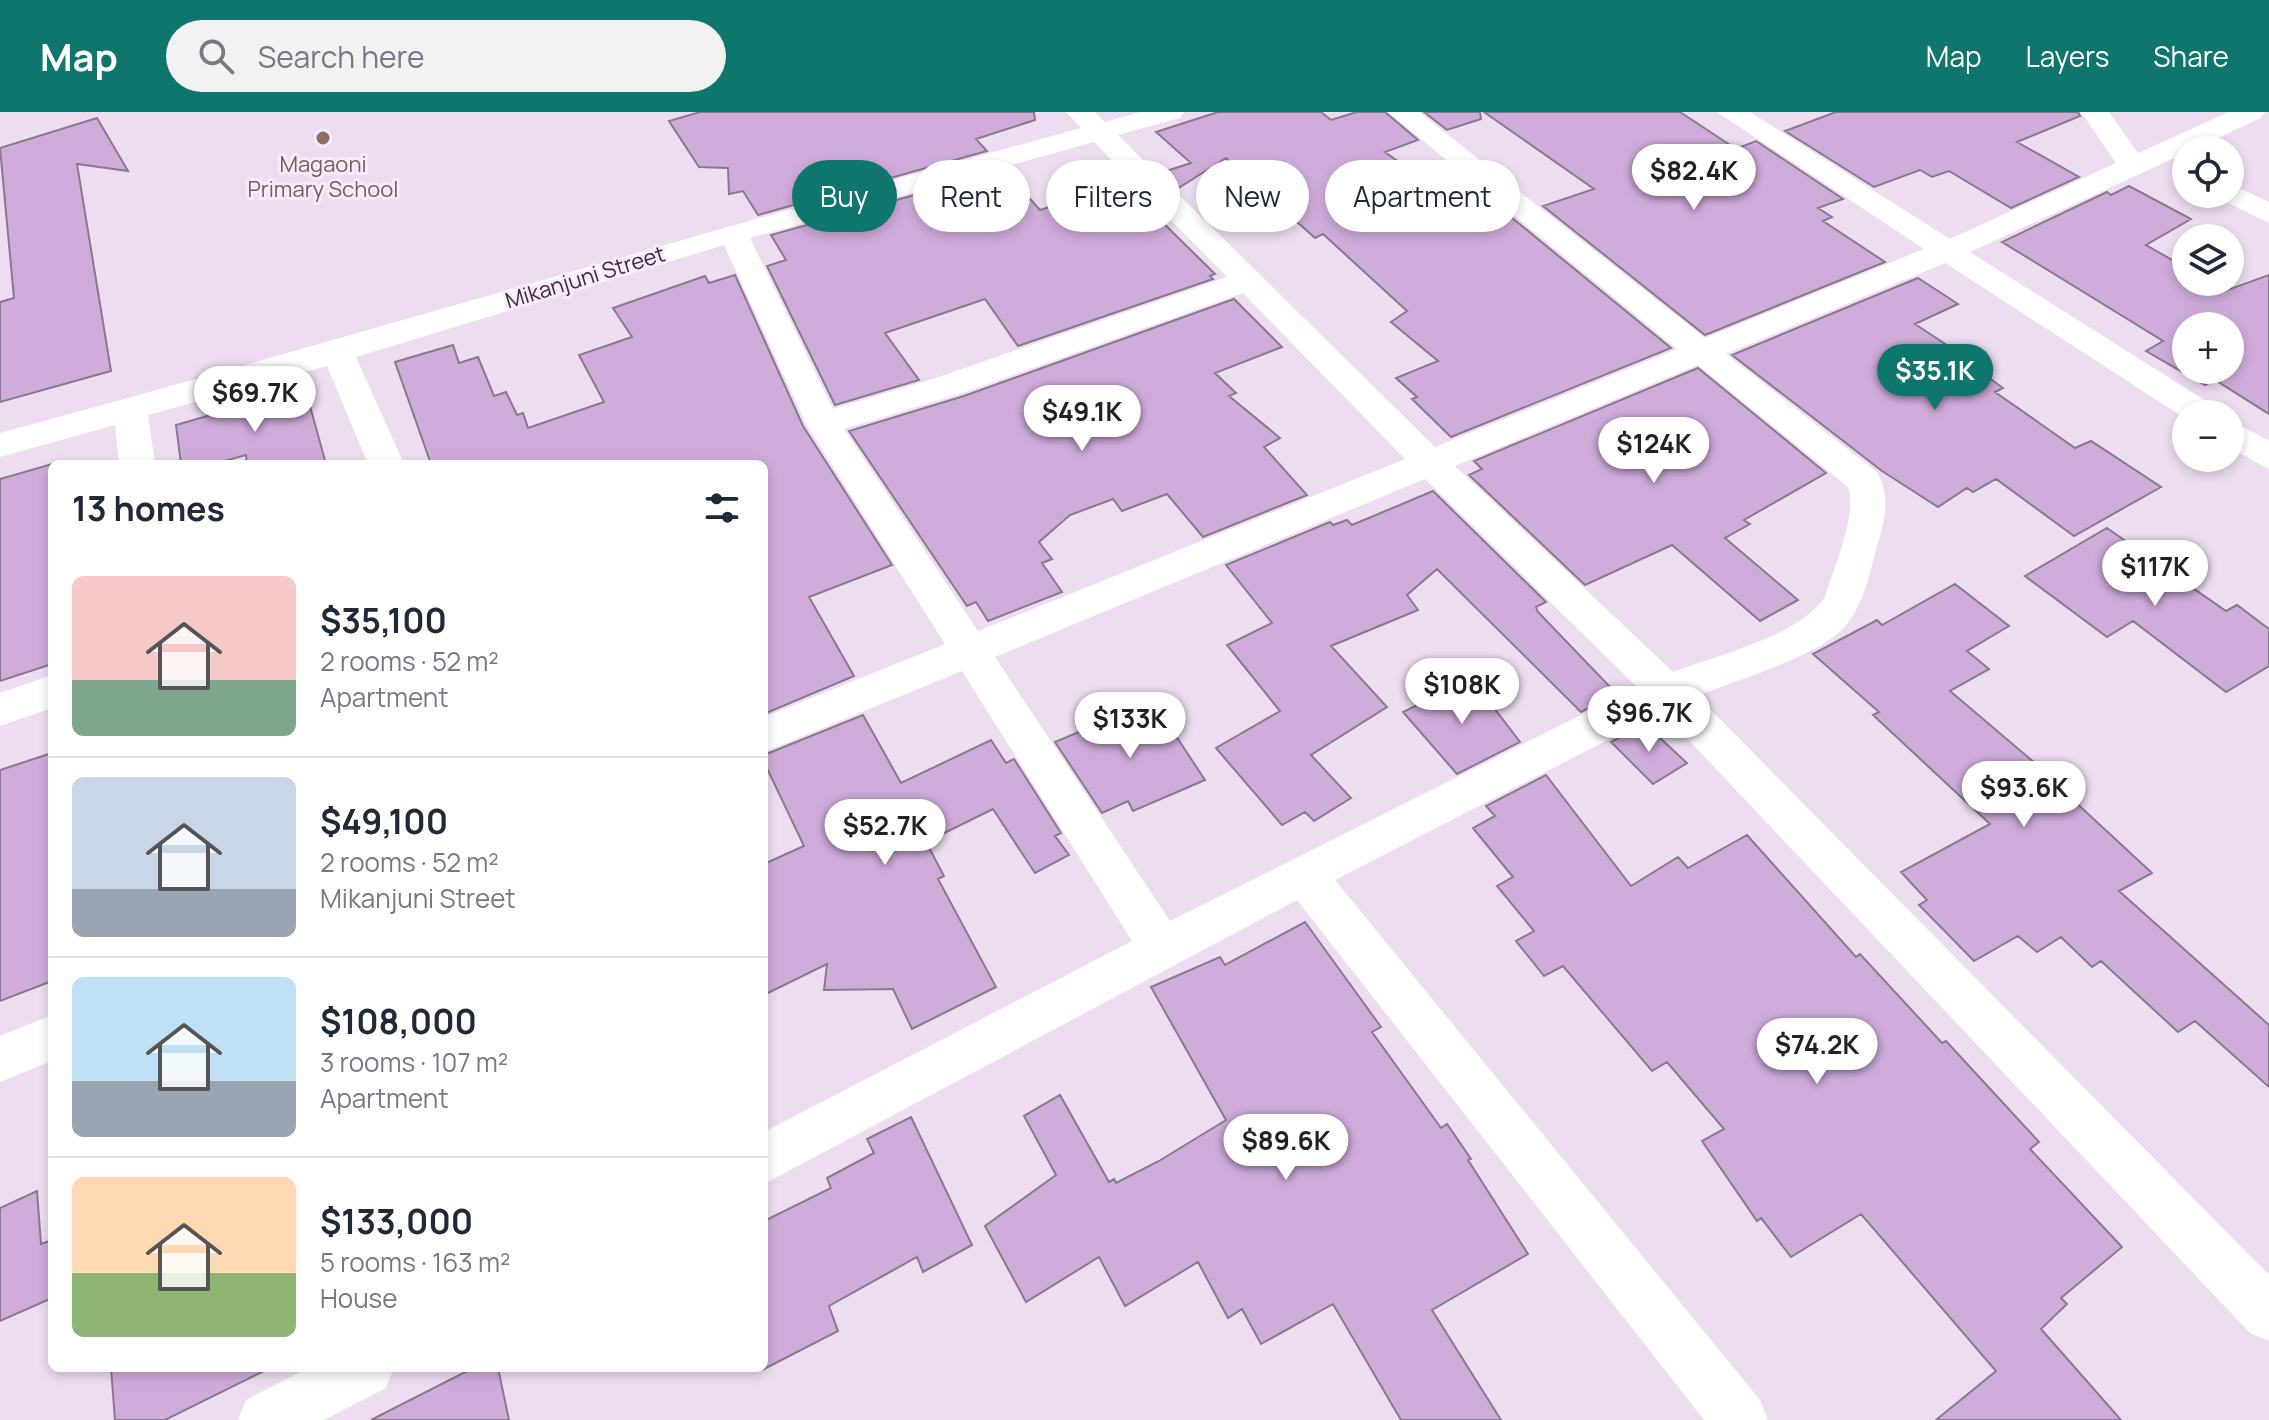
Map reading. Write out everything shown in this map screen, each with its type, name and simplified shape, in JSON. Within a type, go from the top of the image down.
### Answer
[{"type":"street","name":"Mikanjuni Street","points":[[0,445],[337,352],[1090,122],[1170,112]]},
{"type":"street","points":[[768,1157],[1303,874],[1667,691],[1767,654],[1823,626],[1843,600],[1861,544],[1869,502],[1868,488],[1857,475],[1402,112]]},
{"type":"street","points":[[1731,112],[2180,400]]},
{"type":"street","points":[[2095,112],[2159,164]]},
{"type":"street","points":[[768,733],[2159,164],[2251,112]]},
{"type":"street","points":[[1090,122],[1429,462],[1667,691],[2269,1314]]},
{"type":"street","points":[[2244,201],[2269,214]]},
{"type":"street","points":[[733,233],[823,424],[1162,948]]},
{"type":"street","points":[[823,424],[951,385],[1250,280]]},
{"type":"street","points":[[337,352],[384,460]]},
{"type":"street","points":[[130,408],[136,460]]},
{"type":"street","points":[[2244,441],[2269,457]]},
{"type":"street","points":[[0,710],[48,692]]},
{"type":"street","points":[[1303,874],[1740,1420]]},
{"type":"street","points":[[0,1059],[48,1040]]},
{"type":"street","points":[[266,1420],[358,1372]]},
{"type":"building","points":[[700,112],[1034,112],[1035,120],[976,139],[987,151],[955,160],[913,160],[913,172],[897,176],[897,160],[792,160],[792,205],[758,215],[743,191],[729,194],[728,168],[699,167],[669,121]]},
{"type":"building","points":[[1218,112],[1321,112],[1331,120],[1357,112],[1385,112],[1418,140],[1385,152],[1396,160],[1325,160],[1325,232],[1520,232],[1520,224],[1671,348],[1451,437],[1412,399],[1417,397],[1396,378],[1438,361],[1391,322],[1407,311],[1323,234],[1315,238],[1308,232],[1309,160],[1196,160],[1196,177],[1180,187],[1180,167],[1191,163],[1156,132]]},
{"type":"building","points":[[1424,112],[1480,112],[1481,119],[1447,130]]},
{"type":"building","points":[[1484,112],[1680,112],[1736,149],[1756,141],[1843,199],[1818,208],[1832,217],[1823,221],[1885,262],[1705,335],[1543,206],[1594,189]]},
{"type":"building","points":[[1836,112],[2078,112],[2080,116],[2017,142],[2079,177],[2011,208],[1949,171],[1932,177],[1920,170],[1874,187],[1785,131]]},
{"type":"building","points":[[97,118],[128,171],[77,164],[111,371],[0,402],[0,302],[14,298],[0,148]]},
{"type":"building","points":[[2129,186],[2191,219],[2182,224],[2172,224],[2172,230],[2146,245],[2172,260],[2172,296],[2244,296],[2244,284],[2269,275],[2269,414],[2221,384],[2244,384],[2244,312],[2172,312],[2172,366],[2146,351],[2163,341],[2002,242],[2107,192],[2111,195]]},
{"type":"building","points":[[913,195],[913,232],[1030,232],[1030,199],[1040,210],[1046,208],[1046,232],[1172,232],[1215,274],[1210,276],[1213,279],[1018,346],[985,299],[885,333],[919,380],[835,405],[767,266],[786,260],[771,235],[792,229],[792,232],[897,232],[897,200]]},
{"type":"building","points":[[735,275],[803,426],[892,565],[809,597],[854,676],[768,712],[768,460],[430,460],[395,362],[453,345],[459,363],[478,357],[494,396],[506,392],[517,415],[523,413],[528,428],[604,402],[579,355],[632,337],[613,308],[705,276],[709,283]]},
{"type":"building","points":[[1918,278],[1958,304],[1915,324],[1989,373],[1985,375],[2003,388],[1995,392],[2075,448],[2091,441],[2161,487],[2074,536],[1996,479],[1973,492],[1967,488],[1938,507],[1882,471],[1732,355]]},
{"type":"building","points":[[1234,299],[1282,347],[1215,373],[1236,393],[1229,396],[1280,438],[1264,447],[1307,495],[1203,537],[1167,494],[1122,511],[1113,499],[1070,515],[1039,542],[1052,559],[1042,563],[1062,592],[988,621],[976,602],[967,606],[849,431],[964,396]]},
{"type":"building","points":[[1698,368],[1826,473],[1744,520],[1750,524],[1725,538],[1798,600],[1760,621],[1672,545],[1585,585],[1469,475],[1482,469],[1474,461]]},
{"type":"building","points":[[305,388],[325,460],[247,460],[246,455],[228,460],[180,460],[176,425]]},
{"type":"building","points":[[48,465],[48,665],[0,681],[0,479]]},
{"type":"building","points":[[1433,491],[1546,602],[1536,607],[1538,612],[1613,690],[1610,691],[1614,695],[1581,712],[1437,569],[1407,595],[1418,610],[1331,646],[1387,707],[1311,755],[1351,798],[1314,821],[1305,812],[1282,825],[1216,748],[1280,711],[1227,645],[1272,623],[1226,565],[1330,522],[1333,525],[1347,520],[1352,525]]},
{"type":"building","points":[[2107,528],[2226,611],[2237,605],[2269,629],[2269,666],[2226,692],[2133,621],[2107,637],[2025,576]]},
{"type":"building","points":[[1955,584],[2009,626],[1967,651],[1989,669],[1950,691],[2062,786],[2059,787],[2152,873],[2119,891],[2269,1025],[2269,1087],[2195,1021],[2178,1032],[2101,961],[2092,967],[2061,937],[2037,952],[2018,936],[1974,961],[1919,905],[1927,900],[1901,872],[1990,824],[1873,715],[1879,712],[1813,654],[1877,620],[1882,625]]},
{"type":"building","points":[[1471,678],[1520,742],[1457,774],[1403,712]]},
{"type":"building","points":[[1153,701],[1205,780],[1133,811],[1128,801],[1102,813],[1055,742]]},
{"type":"building","points":[[863,715],[901,783],[991,740],[1006,763],[1014,759],[1061,833],[1055,836],[1069,855],[1035,873],[993,809],[926,842],[944,876],[938,879],[996,987],[912,1029],[893,989],[824,990],[827,964],[768,993],[768,862],[804,846],[768,770],[768,753]]},
{"type":"building","points":[[1645,724],[1687,763],[1653,784],[1611,742]]},
{"type":"building","points":[[48,754],[48,983],[0,1001],[0,770]]},
{"type":"building","points":[[1546,775],[1631,886],[1678,857],[1688,868],[1747,835],[1856,957],[1860,954],[2039,1142],[2030,1149],[2122,1247],[2061,1298],[2067,1304],[2041,1329],[2121,1420],[1936,1420],[1996,1371],[1861,1214],[1791,1257],[1761,1218],[1757,1221],[1702,1141],[1724,1129],[1667,1062],[1652,1071],[1563,966],[1544,976],[1516,941],[1534,931],[1497,886],[1513,877],[1473,828],[1495,816],[1486,806]]},
{"type":"building","points":[[1305,922],[1381,1027],[1372,1032],[1441,1128],[1447,1124],[1528,1254],[1432,1310],[1501,1420],[1401,1420],[1333,1304],[1261,1344],[1242,1309],[1228,1318],[1198,1262],[1125,1306],[1099,1257],[1026,1302],[985,1226],[1056,1175],[1024,1116],[1060,1095],[1109,1182],[1114,1179],[1116,1183],[1159,1161],[1226,1120],[1151,987],[1220,957],[1225,965]]},
{"type":"building","points":[[911,1117],[972,1245],[923,1272],[917,1257],[829,1306],[838,1331],[768,1367],[768,1219],[831,1188],[827,1178],[874,1153],[867,1139]]},
{"type":"building","points":[[37,1191],[41,1244],[48,1241],[48,1300],[0,1321],[0,1208]]},
{"type":"building","points":[[111,1372],[262,1372],[165,1420],[115,1420]]},
{"type":"building","points":[[465,1372],[499,1372],[509,1420],[371,1420]]},
{"type":"place","name":"Magaoni Primary School","points":[[323,138]]}]
